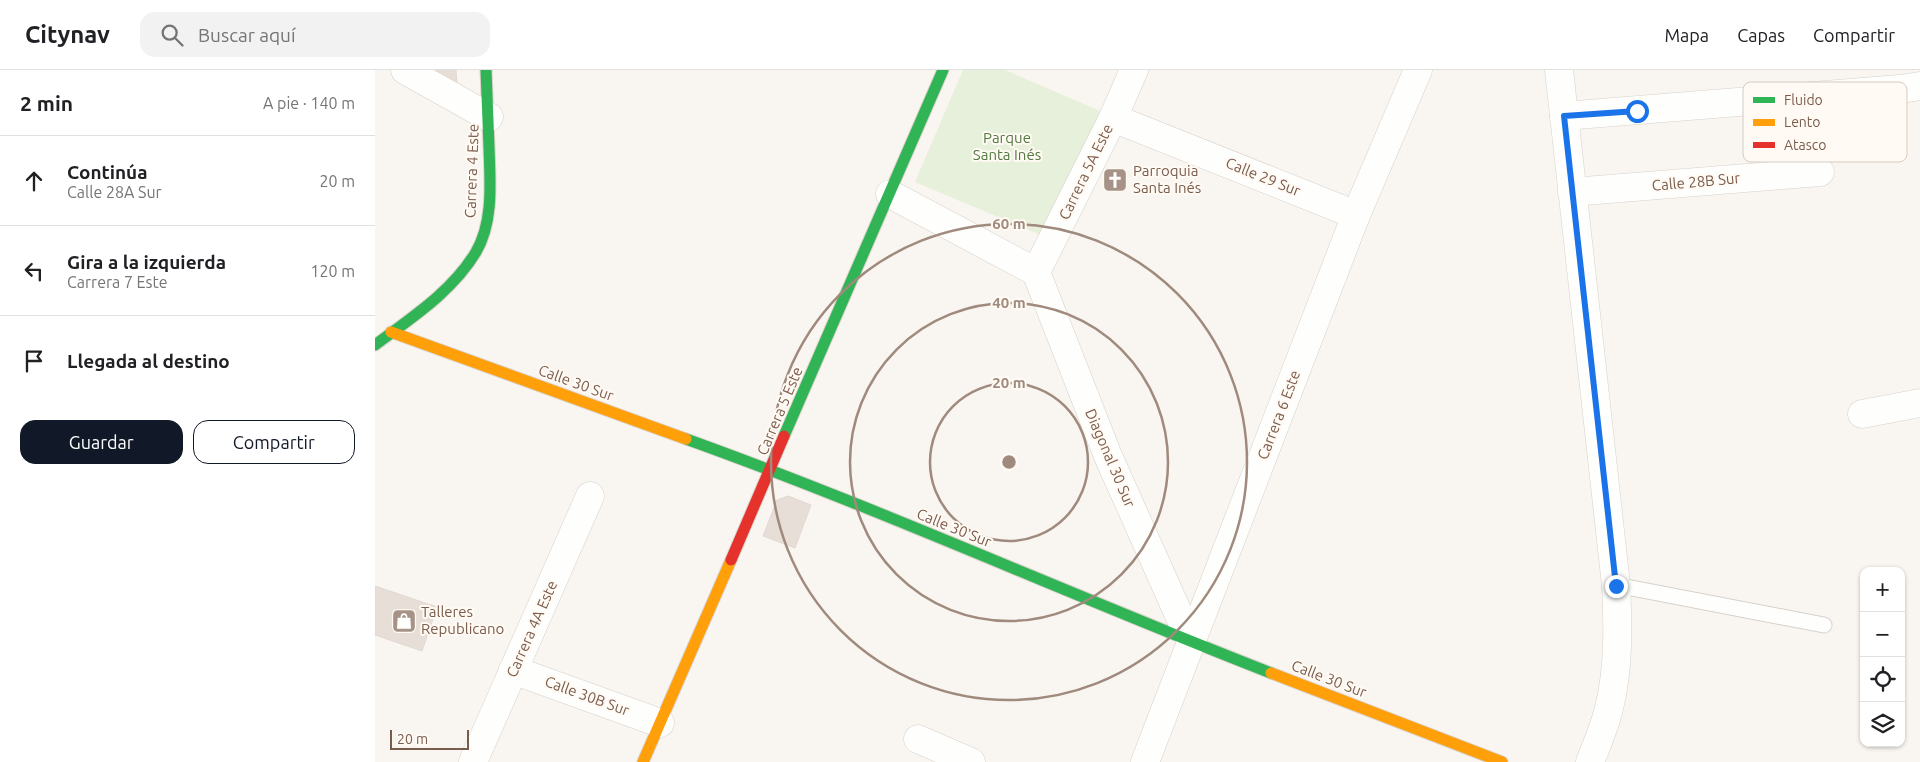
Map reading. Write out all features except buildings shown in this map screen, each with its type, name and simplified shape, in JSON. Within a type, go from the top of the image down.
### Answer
[{"type":"street","points":[[405,70],[489,117]]},
{"type":"street","name":"Carrera 4 Este","points":[[375,345],[434,300],[450,285],[476,252],[485,231],[489,209],[489,117],[486,70]]},
{"type":"street","name":"Carrera 5 Este","points":[[643,762],[943,70]]},
{"type":"street","name":"Carrera 5A Este","points":[[1036,272],[1113,118],[1134,70]]},
{"type":"street","name":"Carrera 6 Este","points":[[1145,762],[1356,215],[1418,70]]},
{"type":"street","points":[[1559,70],[1616,586],[1617,658],[1614,684],[1609,709],[1590,762]]},
{"type":"street","points":[[1907,88],[1920,86]]},
{"type":"street","points":[[1564,116],[1743,102]]},
{"type":"street","name":"Calle 29 Sur","points":[[1113,118],[1356,215]]},
{"type":"street","name":"Calle 28B Sur","points":[[1572,192],[1819,172]]},
{"type":"street","points":[[890,194],[1036,272]]},
{"type":"street","name":"Diagonal 30 Sur","points":[[1036,272],[1108,456],[1191,642]]},
{"type":"street","name":"Calle 30 Sur","points":[[391,332],[771,469],[1191,642],[1503,762]]},
{"type":"street","points":[[1862,414],[1920,403]]},
{"type":"street","name":"Carrera 4A Este","points":[[473,762],[590,496]]},
{"type":"street","name":"Calle 30B Sur","points":[[513,670],[660,723]]},
{"type":"street","points":[[918,740],[971,762]]},
{"type":"lane","points":[[1616,586],[1824,624]]},
{"type":"green space","name":"Parque Santa Inés","points":[[963,70],[1005,70],[1100,111],[1045,237],[915,182]]},
{"type":"traffic: fast","points":[[375,345],[443,292],[466,266],[482,240],[490,201],[486,70]]},
{"type":"traffic: fast","points":[[784,436],[943,70]]},
{"type":"traffic: fast","points":[[686,439],[906,524],[1271,673]]},
{"type":"traffic: slow","points":[[391,332],[686,439]]},
{"type":"traffic: slow","points":[[643,762],[731,560]]},
{"type":"traffic: slow","points":[[1271,673],[1502,762]]},
{"type":"traffic: jam","points":[[731,560],[784,436]]},
{"type":"place","name":"Parroquia Santa Inés","points":[[1115,180]]},
{"type":"place","name":"Talleres Republicano","points":[[404,621]]},
{"type":"route","points":[[1616,586],[1564,116],[1637,111]]}]
